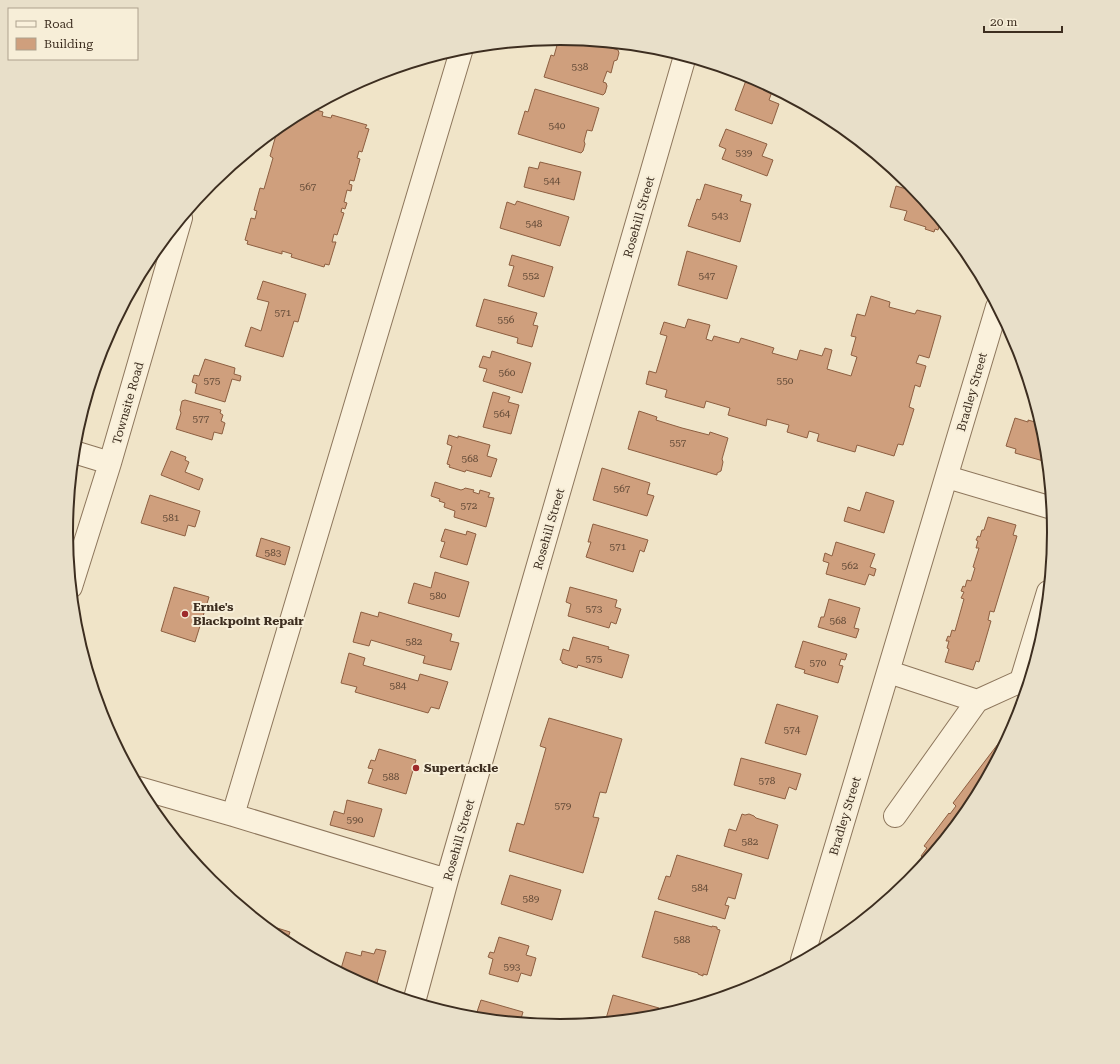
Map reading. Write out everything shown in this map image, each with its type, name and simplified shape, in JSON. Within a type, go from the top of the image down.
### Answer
[{"type":"street","points":[[233,815],[460,55]]},
{"type":"street","name":"Rosehill Street","points":[[415,997],[447,880],[683,61]]},
{"type":"street","name":"Townsite Road","points":[[75,577],[177,233]]},
{"type":"street","name":"Bradley Street","points":[[804,953],[995,313]]},
{"type":"street","points":[[79,454],[110,463]]},
{"type":"street","points":[[947,477],[1046,506]]},
{"type":"street","points":[[889,672],[977,702]]},
{"type":"street","points":[[895,816],[977,702],[1024,680]]},
{"type":"street","points":[[147,790],[447,880]]},
{"type":"building","points":[[557,45],[611,48],[618,50],[619,53],[617,60],[614,61],[611,73],[607,71],[603,82],[606,83],[607,86],[603,95],[544,77],[551,55],[554,56]]},
{"type":"building","points":[[745,82],[771,93],[769,100],[779,104],[772,124],[735,110]]},
{"type":"building","points":[[535,89],[599,108],[592,131],[587,130],[584,141],[585,144],[581,153],[518,134],[525,111],[528,112]]},
{"type":"building","points":[[317,110],[323,112],[322,116],[331,118],[332,115],[367,125],[365,128],[369,129],[362,152],[359,151],[357,158],[360,159],[354,181],[350,180],[349,184],[352,185],[351,191],[347,190],[344,202],[347,203],[345,209],[342,208],[341,212],[344,213],[337,235],[334,234],[332,242],[336,242],[329,265],[325,264],[324,267],[291,257],[292,254],[282,251],[282,254],[247,244],[248,241],[245,240],[251,218],[255,219],[257,211],[254,210],[260,188],[264,189],[273,158],[270,156],[275,137]]},
{"type":"building","points":[[726,129],[767,144],[762,156],[773,160],[767,176],[722,159],[726,149],[719,146]]},
{"type":"building","points":[[540,162],[581,172],[574,200],[524,187],[529,167],[538,169]]},
{"type":"building","points":[[705,184],[742,195],[740,201],[751,204],[740,242],[688,226],[697,199],[700,200]]},
{"type":"building","points":[[896,186],[904,188],[926,211],[939,227],[938,230],[935,229],[934,232],[925,229],[926,227],[904,220],[907,211],[890,207]]},
{"type":"building","points":[[517,201],[569,217],[560,246],[500,228],[507,202],[515,205]]},
{"type":"building","points":[[687,251],[737,266],[727,299],[678,285]]},
{"type":"building","points":[[512,255],[553,267],[544,297],[508,286],[514,266],[509,265]]},
{"type":"building","points":[[263,281],[306,294],[298,322],[294,321],[283,357],[245,346],[251,327],[261,331],[269,302],[257,299]]},
{"type":"building","points":[[871,296],[890,302],[889,307],[915,314],[917,310],[941,316],[929,358],[919,355],[916,363],[926,366],[920,387],[915,385],[909,407],[914,409],[903,445],[898,444],[894,456],[857,445],[855,452],[817,441],[819,434],[809,431],[807,438],[787,432],[789,425],[767,419],[766,426],[728,415],[730,408],[706,401],[704,408],[665,397],[667,390],[646,384],[649,371],[656,373],[667,336],[660,334],[664,322],[685,328],[688,319],[710,325],[706,339],[712,341],[714,336],[739,343],[741,338],[774,348],[772,353],[797,360],[800,350],[822,356],[825,348],[832,350],[827,369],[851,376],[857,357],[851,355],[856,337],[851,336],[857,314],[865,316]]},
{"type":"building","points":[[484,299],[537,313],[533,325],[538,326],[532,347],[517,343],[518,338],[476,326]]},
{"type":"building","points":[[492,351],[531,363],[522,393],[483,381],[487,369],[479,367],[483,356],[490,358]]},
{"type":"building","points":[[205,359],[235,368],[234,374],[241,376],[240,381],[232,379],[225,402],[195,393],[197,384],[192,382],[194,375],[199,376]]},
{"type":"building","points":[[493,392],[510,397],[508,402],[519,405],[511,434],[483,427]]},
{"type":"building","points":[[185,400],[221,410],[220,413],[223,415],[221,421],[225,423],[222,434],[214,432],[212,440],[176,429],[181,413],[180,410],[182,401]]},
{"type":"building","points":[[639,411],[657,417],[656,420],[682,428],[709,435],[710,432],[728,438],[722,459],[723,462],[721,471],[717,473],[717,475],[628,449]]},
{"type":"building","points":[[1015,418],[1028,422],[1028,420],[1034,422],[1042,461],[1015,453],[1016,449],[1006,446]]},
{"type":"building","points":[[449,435],[490,445],[487,456],[497,459],[491,477],[449,467],[450,465],[447,464],[452,446],[447,444]]},
{"type":"building","points":[[171,451],[186,457],[185,460],[189,462],[185,472],[203,479],[199,490],[161,475]]},
{"type":"building","points":[[602,468],[650,483],[647,494],[654,496],[647,516],[593,500]]},
{"type":"building","points":[[435,482],[461,490],[465,488],[474,490],[473,492],[479,494],[480,490],[490,493],[488,497],[494,498],[486,527],[454,517],[455,511],[444,507],[445,503],[439,501],[440,499],[431,496]]},
{"type":"building","points":[[866,492],[894,501],[884,533],[844,521],[848,507],[860,511]]},
{"type":"building","points":[[150,495],[200,511],[195,527],[188,525],[185,536],[141,523]]},
{"type":"building","points":[[988,517],[1016,525],[1013,535],[1017,536],[994,612],[990,611],[988,620],[991,621],[979,662],[976,661],[973,670],[945,662],[949,649],[947,648],[949,641],[946,641],[948,636],[950,637],[952,630],[955,631],[964,599],[961,598],[964,592],[961,591],[963,586],[965,587],[967,580],[971,581],[975,568],[973,567],[979,548],[976,548],[978,541],[976,540],[978,536],[980,537],[982,530],[984,530]]},
{"type":"building","points":[[593,524],[648,540],[644,552],[640,550],[633,572],[586,557],[591,542],[588,542]]},
{"type":"building","points":[[445,529],[466,535],[467,531],[476,534],[467,565],[440,557],[445,542],[441,541]]},
{"type":"building","points":[[261,538],[290,547],[285,565],[256,556]]},
{"type":"building","points":[[836,542],[875,554],[870,567],[876,569],[874,576],[869,574],[865,585],[826,574],[829,563],[823,561],[825,553],[832,556]]},
{"type":"building","points":[[435,572],[469,582],[459,617],[408,603],[414,583],[431,588]]},
{"type":"building","name":"Ernie's Blackpoint Repair","points":[[174,587],[209,597],[195,642],[161,631]]},
{"type":"building","points":[[570,587],[617,600],[615,607],[621,609],[616,624],[611,622],[609,628],[568,616],[571,604],[566,602]]},
{"type":"building","points":[[829,599],[860,608],[854,628],[859,629],[856,638],[818,627],[821,617],[824,617]]},
{"type":"building","points":[[361,612],[378,617],[379,612],[452,634],[450,641],[459,643],[451,670],[423,663],[425,656],[371,640],[369,646],[353,642]]},
{"type":"building","points":[[573,637],[609,647],[608,649],[629,655],[622,678],[578,665],[577,668],[562,663],[560,660],[563,649],[569,651]]},
{"type":"building","points":[[803,641],[847,654],[845,660],[841,659],[839,665],[843,666],[838,683],[804,673],[805,670],[795,667]]},
{"type":"building","points":[[349,653],[365,658],[363,665],[418,681],[420,674],[448,682],[439,709],[431,707],[428,713],[355,692],[357,687],[341,683]]},
{"type":"building","points":[[777,704],[818,716],[806,755],[765,743]]},
{"type":"building","points":[[549,718],[622,739],[606,793],[600,792],[593,817],[599,818],[583,873],[509,851],[517,823],[524,825],[546,748],[540,746]]},
{"type":"building","points":[[999,743],[982,776],[965,803],[922,857],[921,856],[927,848],[924,846],[956,806],[953,803]]},
{"type":"building","points":[[379,749],[416,760],[406,794],[368,783],[373,769],[368,768],[371,760],[375,761]]},
{"type":"building","points":[[741,758],[801,774],[796,790],[789,787],[785,799],[734,785]]},
{"type":"building","points":[[347,800],[382,809],[374,837],[330,825],[334,811],[344,814]]},
{"type":"building","points":[[742,814],[749,814],[756,818],[778,825],[768,859],[724,846],[729,829],[736,831]]},
{"type":"building","points":[[677,855],[742,874],[735,899],[728,897],[725,905],[729,906],[725,919],[658,899],[666,876],[670,877]]},
{"type":"building","points":[[510,875],[561,890],[552,920],[501,904]]},
{"type":"building","points":[[655,911],[712,927],[717,927],[717,929],[720,930],[707,975],[703,974],[703,976],[698,973],[642,957]]},
{"type":"building","points":[[277,928],[290,932],[288,937]]},
{"type":"building","points":[[499,937],[529,946],[526,955],[536,958],[531,976],[521,973],[518,982],[489,974],[493,959],[488,957],[490,952],[494,953]]},
{"type":"building","points":[[376,949],[386,951],[377,983],[341,967],[346,952],[361,956],[362,951],[374,954]]},
{"type":"building","points":[[613,995],[659,1008],[655,1010],[607,1017]]},
{"type":"building","points":[[481,1000],[523,1012],[521,1017],[477,1012]]},
{"type":"place","name":"Ernie's Blackpoint Repair","points":[[185,614]]},
{"type":"place","name":"Supertackle","points":[[416,768]]}]
